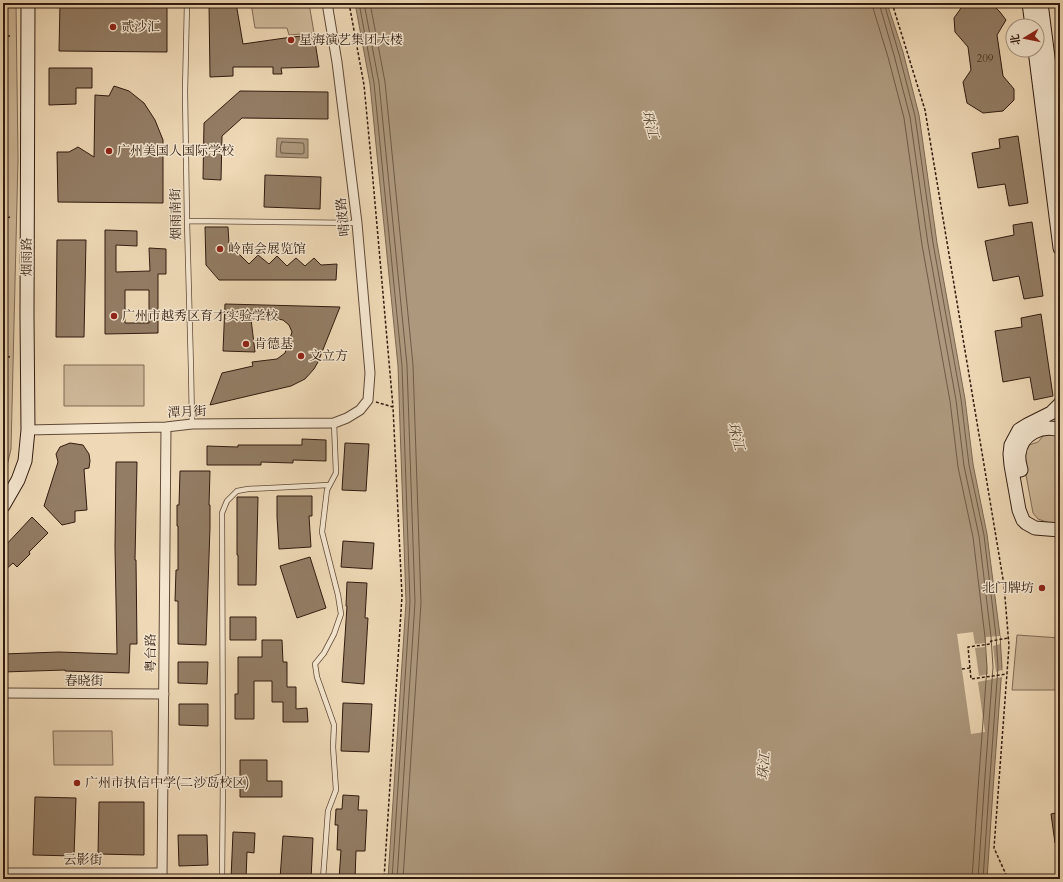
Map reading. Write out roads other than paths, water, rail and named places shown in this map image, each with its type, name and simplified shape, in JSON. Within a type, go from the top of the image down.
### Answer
[{"type":"main road","name":"烟雨路","points":[[3,506],[18,480],[25,461],[28,430],[28,3]]},
{"type":"main road","points":[[1029,3],[1031,18]]},
{"type":"main road","points":[[1041,3],[1060,151]]},
{"type":"main road","points":[[1036,58],[1060,248]]},
{"type":"main road","points":[[1058,530],[1035,528],[1023,520],[1019,510],[1010,454],[1011,444],[1019,430],[1051,413],[1060,404]]},
{"type":"main road","points":[[1058,530],[1039,525],[1030,517],[1019,455],[1022,444],[1027,436],[1046,428],[1060,430]]},
{"type":"street","name":"晴波路","points":[[327,3],[337,62],[357,223],[370,373],[368,400],[360,410],[347,418]]},
{"type":"street","name":"潭月街","points":[[28,430],[166,427],[192,424],[334,422],[347,418]]},
{"type":"street","name":"粤台路","points":[[162,876],[166,427]]},
{"type":"street","name":"春晓街","points":[[3,693],[164,694]]},
{"type":"street","name":"云影街","points":[[3,873],[162,876]]},
{"type":"lane","name":"烟雨南街","points":[[187,3],[185,92],[192,424]]},
{"type":"lane","points":[[932,3],[937,3]]},
{"type":"lane","points":[[187,221],[357,223]]},
{"type":"lane","points":[[324,879],[328,811],[336,790],[333,747],[334,725],[317,677],[315,664],[324,653],[334,634],[341,614],[338,594],[322,532],[327,490],[336,473],[334,422]]},
{"type":"lane","points":[[222,879],[222,513],[227,501],[237,491],[330,484]]},
{"type":"lane","points":[[163,781],[202,782],[223,776]]},
{"type":"water","name":"珠江","points":[[355,3],[887,3],[903,52],[919,115],[937,243],[965,399],[973,464],[987,534],[1000,636],[1002,667],[987,879],[388,879],[406,602],[398,366],[370,84]]},
{"type":"water","points":[[277,138],[308,139],[308,158],[276,157]]},
{"type":"place","name":"贰沙汇","points":[[113,27]]},
{"type":"place","name":"星海演艺集团大楼","points":[[291,40]]},
{"type":"place","name":"广州美国人国际学校","points":[[109,151]]},
{"type":"place","name":"岭南会展览馆","points":[[220,249]]},
{"type":"place","name":"广州市越秀区育才实验学校","points":[[114,316]]},
{"type":"place","name":"肯德基","points":[[246,344]]},
{"type":"place","name":"文立方","points":[[301,356]]},
{"type":"place","name":"北门牌坊","points":[[1042,588]]},
{"type":"place","name":"广州市执信中学(二沙岛校区)","points":[[77,783]]}]
